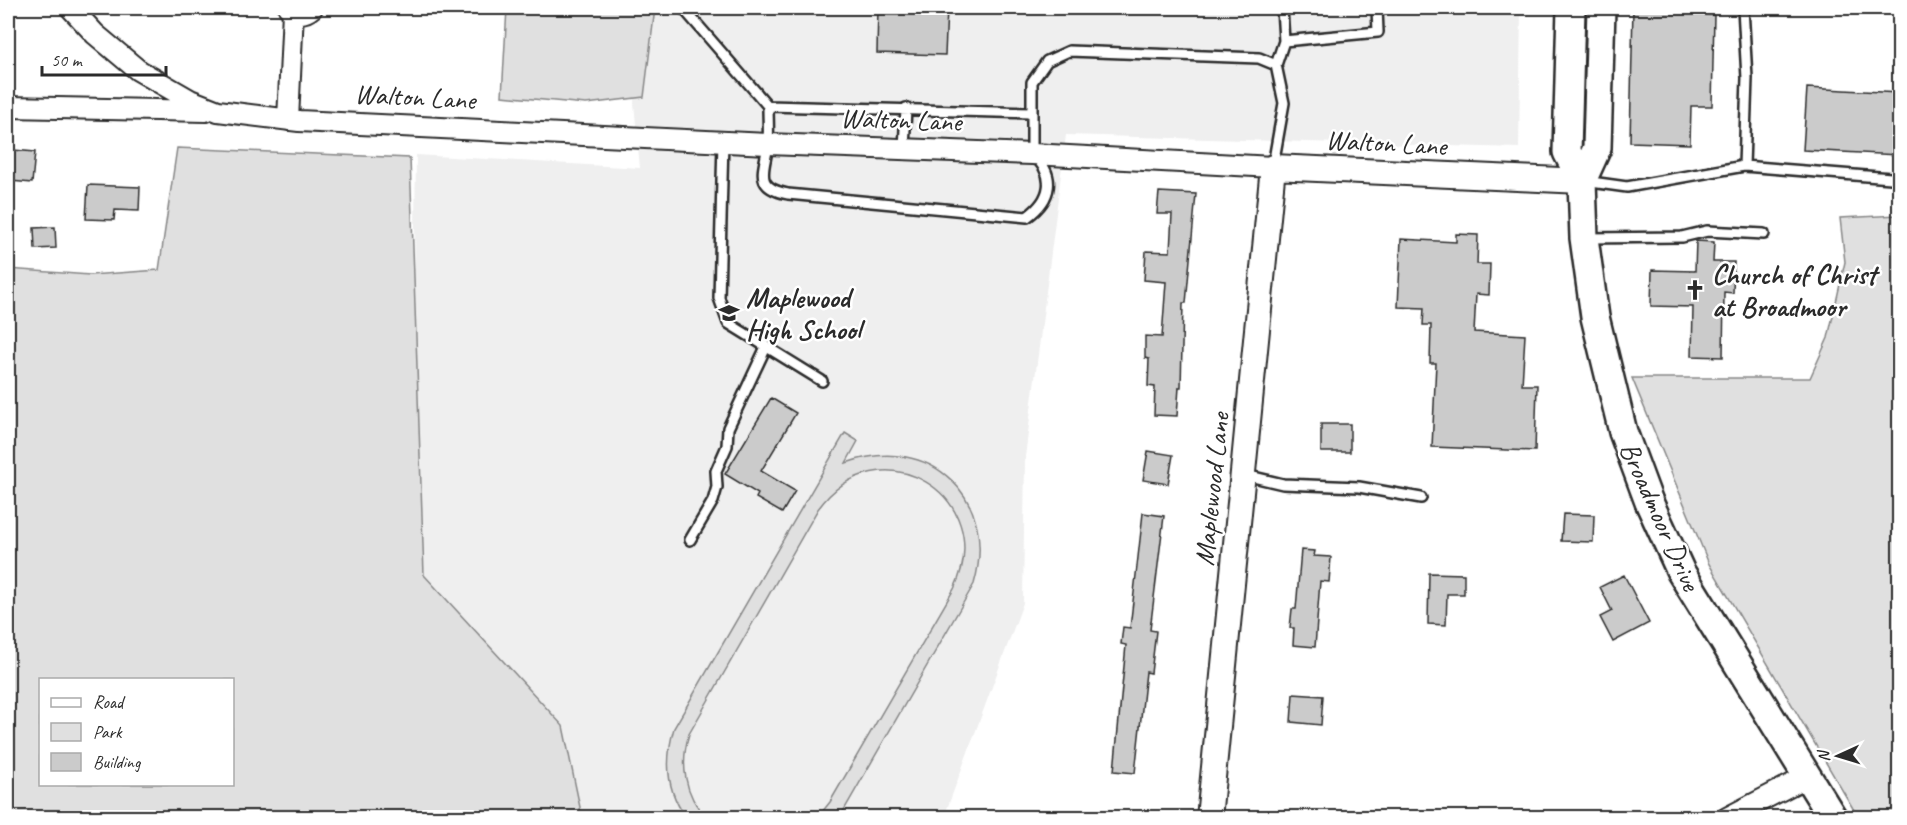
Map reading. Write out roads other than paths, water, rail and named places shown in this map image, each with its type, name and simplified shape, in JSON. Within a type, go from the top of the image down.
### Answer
[{"type":"main road","name":"Broadmoor Drive","points":[[1571,8],[1567,152],[1582,181],[1584,238],[1595,317],[1623,432],[1649,502],[1681,572],[1833,818]]},
{"type":"main road","name":"Broadmoor Drive","points":[[1582,181],[1597,148],[1601,8]]},
{"type":"street","name":"Walton Lane","points":[[71,8],[95,34],[138,70],[190,100],[218,111]]},
{"type":"street","points":[[293,120],[299,10]]},
{"type":"street","name":"Walton Lane","points":[[8,107],[218,111],[293,120],[1582,181]]},
{"type":"street","name":"Maplewood Lane","points":[[1209,818],[1273,167]]},
{"type":"street","points":[[1727,818],[1808,777]]},
{"type":"lane","points":[[683,8],[768,106],[768,144],[762,174],[765,183],[773,191],[866,203],[1027,217],[1040,207],[1047,193],[1049,178],[1042,162],[1032,154],[1032,82],[1047,61],[1069,51],[1259,58],[1276,65]]},
{"type":"lane","points":[[1273,167],[1284,103],[1276,65],[1284,41],[1282,8]]},
{"type":"lane","points":[[1284,41],[1378,32],[1377,8]]},
{"type":"lane","points":[[1743,8],[1747,78],[1744,166]]},
{"type":"lane","points":[[768,106],[1031,113]]},
{"type":"lane","points":[[904,148],[906,108]]},
{"type":"lane","points":[[723,141],[719,298],[728,323],[822,381]]},
{"type":"lane","points":[[1582,181],[1627,187],[1744,166],[1892,178]]},
{"type":"lane","points":[[1584,238],[1682,237],[1707,231],[1764,234]]},
{"type":"lane","points":[[690,540],[713,501],[717,487],[716,471],[727,446],[728,428],[766,347]]},
{"type":"lane","points":[[1243,474],[1283,484],[1359,487],[1421,498]]},
{"type":"place","name":"Church of Christ at Broadmoor","points":[[1695,290]]},
{"type":"place","name":"Maplewood High School","points":[[729,313]]}]
